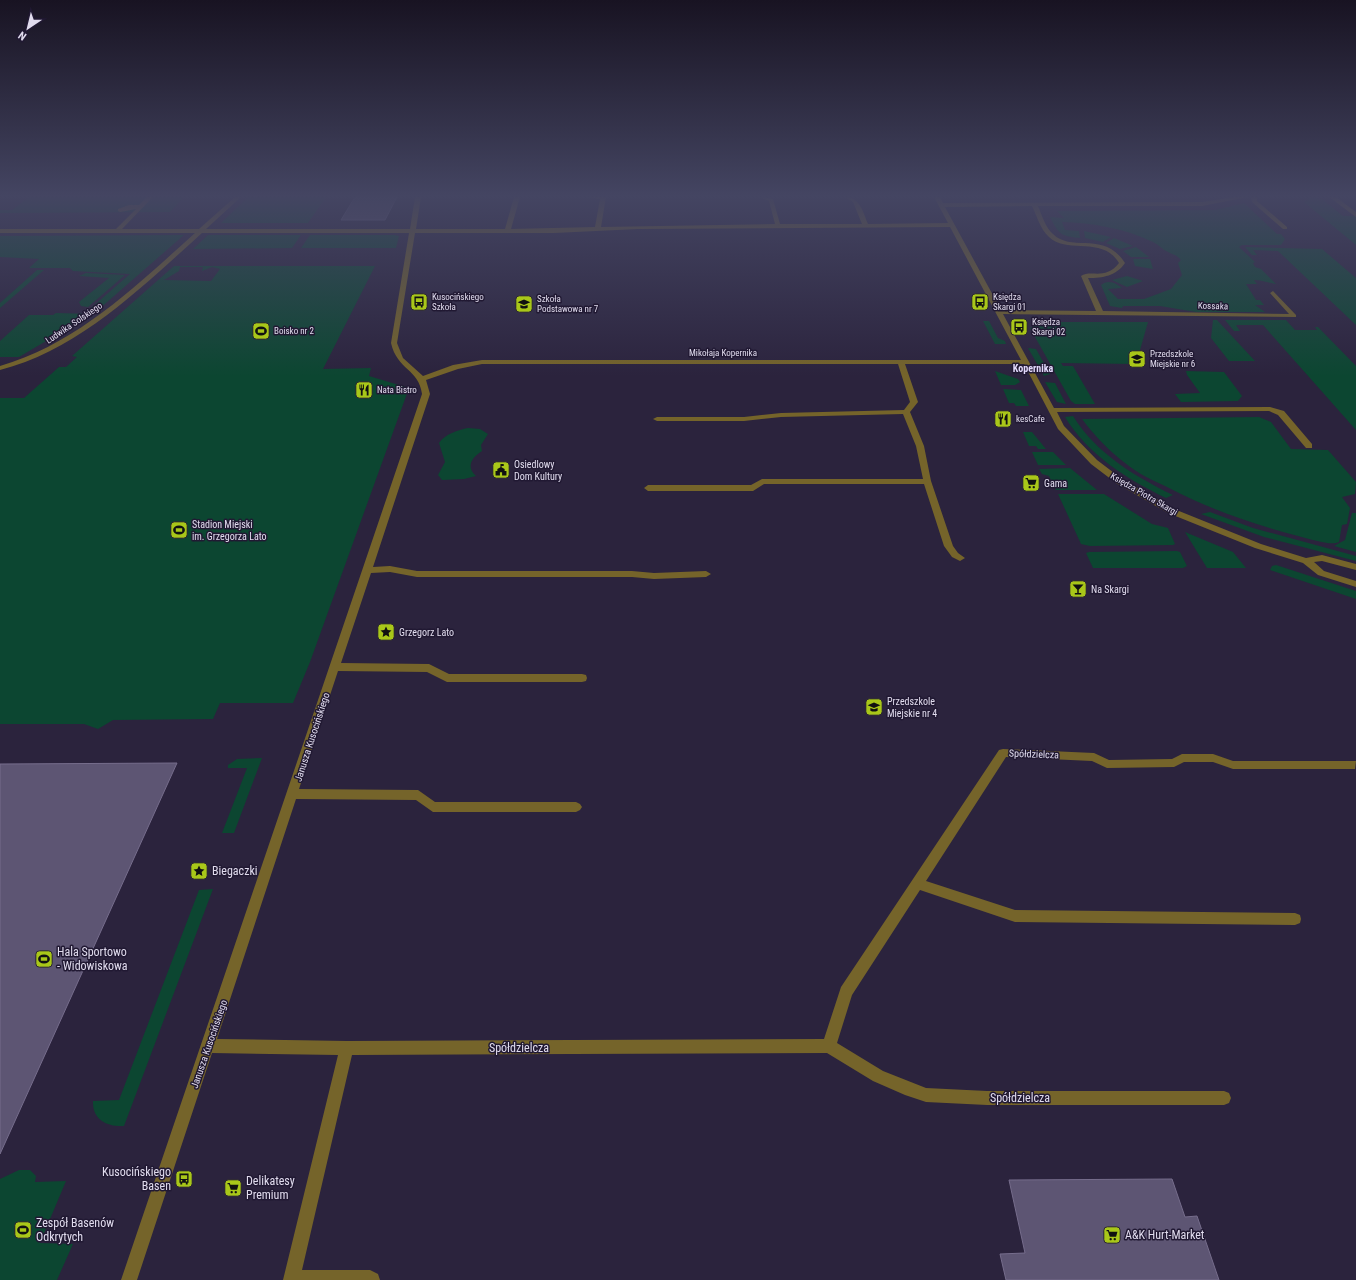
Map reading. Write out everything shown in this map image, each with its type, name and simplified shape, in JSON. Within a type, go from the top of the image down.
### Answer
[{"type":"street","name":"Ludwika Solskiego","points":[[0,368],[35,358],[92,324],[171,257]]},
{"type":"street","points":[[408,257],[394,343],[398,358],[423,379]]},
{"type":"street","name":"Księdza Piotra Skargi","points":[[968,257],[1061,427],[1094,462],[1118,481],[1162,507],[1258,546],[1306,561],[1321,572],[1356,584]]},
{"type":"street","points":[[1100,312],[1084,276],[1113,273],[1122,263],[1118,257]]},
{"type":"street","name":"Kossaka","points":[[998,312],[1100,312],[1294,316],[1273,293]]},
{"type":"street","name":"Mikołaja Kopernika","points":[[423,379],[456,367],[482,362],[1025,362]]},
{"type":"street","points":[[657,419],[744,419],[781,415],[906,412],[914,402],[901,362]]},
{"type":"street","name":"Janusza Kusocińskiego","points":[[129,1280],[209,1046],[426,394],[426,386],[423,379]]},
{"type":"street","points":[[1051,410],[1266,408],[1281,413],[1309,446]]},
{"type":"street","points":[[906,412],[922,454],[927,481],[949,546],[955,555],[960,558]]},
{"type":"street","points":[[648,488],[753,488],[762,482],[927,481]]},
{"type":"street","name":"Księdza Piotra Skargi","points":[[1306,561],[1322,558],[1356,567]]},
{"type":"street","points":[[367,570],[390,570],[417,574],[632,574],[654,576],[706,574]]},
{"type":"street","points":[[335,666],[429,668],[447,678],[582,678]]},
{"type":"street","name":"Spółdzielcza","points":[[829,1046],[846,992],[918,884],[950,831],[1003,753],[1094,757],[1107,764],[1174,763],[1182,758],[1213,758],[1233,765],[1355,765]]},
{"type":"street","points":[[293,794],[418,795],[433,807],[576,807]]},
{"type":"street","points":[[918,884],[944,894],[988,905],[1015,916],[1295,919]]},
{"type":"street","name":"Spółdzielcza","points":[[209,1046],[347,1048],[829,1046],[878,1076],[905,1088],[926,1095],[987,1098],[1224,1098]]},
{"type":"street","points":[[347,1048],[291,1279],[370,1278],[372,1280]]},
{"type":"green space","points":[[0,257],[159,257],[98,310],[91,308],[130,274],[73,271],[70,268],[29,268],[39,259]]},
{"type":"green space","points":[[1178,257],[1249,257],[1255,262],[1253,263],[1255,267],[1261,269],[1276,284],[1254,280],[1257,284],[1246,284],[1256,300],[1260,300],[1264,305],[1255,305],[1265,312],[1196,312],[1160,306],[1123,306],[1122,308],[1110,306],[1101,285],[1104,283],[1112,282],[1122,288],[1108,289],[1118,299],[1144,299],[1171,289],[1182,275],[1178,263],[1181,260]]},
{"type":"green space","points":[[1284,257],[1331,257],[1356,278],[1356,325]]},
{"type":"green space","points":[[1133,259],[1150,259],[1153,269],[1135,266]]},
{"type":"green space","name":"Stadion Miejski im. Grzegorza Lato","points":[[174,266],[375,266],[323,369],[371,368],[369,376],[409,388],[310,662],[293,703],[220,703],[213,719],[113,720],[98,729],[84,724],[0,724],[0,398],[24,398],[59,367],[66,367],[77,357],[72,356]],"holes":[[[180,267],[203,267],[202,271],[212,267],[220,269],[211,281],[164,280],[179,271]]]},
{"type":"green space","points":[[37,270],[44,270],[0,308],[0,303]]},
{"type":"green space","points":[[86,273],[125,275],[88,307],[81,306],[79,302],[109,278],[79,276]]},
{"type":"green space","points":[[1127,276],[1143,281],[1127,287],[1112,280]]},
{"type":"green space","points":[[56,313],[92,314],[19,357],[0,357],[0,341],[29,315],[53,315]]},
{"type":"green space","points":[[1213,320],[1217,320],[1255,361],[1229,361],[1211,338]]},
{"type":"green space","points":[[1225,320],[1286,320],[1295,330],[1317,330],[1315,327],[1318,327],[1356,366],[1356,430],[1263,325],[1236,325],[1240,331],[1234,331]]},
{"type":"green space","points":[[983,321],[989,321],[998,338],[1005,341],[1006,344],[995,344]]},
{"type":"green space","points":[[1044,321],[1148,322],[1136,364],[1061,363],[1063,366],[1073,366],[1095,404],[1075,404],[1071,401],[1030,328]]},
{"type":"green space","points":[[1028,348],[1036,349],[1050,374],[1044,376]]},
{"type":"green space","points":[[995,371],[1018,379],[1020,382],[1015,385],[1001,385]]},
{"type":"green space","points":[[1186,371],[1224,372],[1242,396],[1238,401],[1181,402],[1175,394],[1200,393],[1187,375]]},
{"type":"green space","points":[[1045,382],[1055,383],[1066,404],[1057,402]]},
{"type":"green space","points":[[1003,389],[1021,390],[1029,406],[1016,406],[1014,403],[1009,403]]},
{"type":"green space","points":[[1073,416],[1082,429],[1104,452],[1144,480],[1173,495],[1166,498],[1137,483],[1110,465],[1074,431],[1065,417]]},
{"type":"green space","points":[[1259,417],[1271,422],[1291,449],[1328,450],[1356,482],[1355,494],[1342,497],[1350,508],[1347,524],[1342,525],[1339,542],[1322,542],[1264,526],[1215,509],[1183,495],[1130,467],[1102,442],[1082,419]]},
{"type":"green space","points":[[468,428],[480,429],[488,434],[481,445],[482,451],[471,463],[471,469],[476,476],[464,479],[442,480],[438,475],[445,462],[439,443],[448,435]]},
{"type":"green space","points":[[1023,432],[1032,432],[1046,449],[1038,449],[1036,446],[1029,446]]},
{"type":"green space","points":[[1032,452],[1053,452],[1066,465],[1038,465]]},
{"type":"green space","points":[[1070,468],[1097,490],[1056,490],[1049,476],[1042,474],[1039,469]]},
{"type":"green space","points":[[1058,494],[1104,494],[1152,524],[1168,528],[1175,544],[1090,546],[1081,544]]},
{"type":"green space","points":[[1210,512],[1253,528],[1356,556],[1356,561],[1264,537],[1201,514]]},
{"type":"green space","points":[[1352,513],[1356,513],[1356,552],[1334,546],[1345,540]]},
{"type":"green space","points":[[1185,532],[1233,552],[1246,568],[1207,568]]},
{"type":"green space","points":[[1089,552],[1180,552],[1187,566],[1183,568],[1093,568],[1086,553]]},
{"type":"green space","points":[[1276,565],[1356,591],[1356,599],[1270,570],[1272,566]]},
{"type":"green space","points":[[262,758],[234,833],[222,833],[247,768],[228,768],[228,765],[237,759]]},
{"type":"green space","points":[[213,889],[124,1126],[107,1124],[98,1118],[93,1108],[93,1101],[119,1100],[199,890]]},
{"type":"green space","name":"Zespół Basenów Odkrytych","points":[[19,1170],[30,1170],[36,1176],[35,1182],[66,1181],[40,1243],[73,1244],[57,1280],[0,1280],[0,1179]]},
{"type":"building","name":"Hala Sportowo - Widowiskowa","points":[[177,763],[0,1154],[0,764]]},
{"type":"building","name":"A&K Hurt-Market","points":[[1172,1179],[1185,1217],[1197,1216],[1219,1280],[1006,1280],[1000,1254],[1025,1253],[1009,1180]]},
{"type":"place","name":"Kusocińskiego Szkoła","points":[[419,302]]},
{"type":"place","name":"Księdza Skargi 01","points":[[980,302]]},
{"type":"place","name":"Szkoła Podstawowa nr 7","points":[[524,304]]},
{"type":"place","name":"Księdza Skargi 02","points":[[1019,327]]},
{"type":"place","name":"Boisko nr 2","points":[[261,331]]},
{"type":"place","name":"Przedszkole Miejskie nr 6","points":[[1137,359]]},
{"type":"place","name":"Nata Bistro","points":[[364,390]]},
{"type":"place","name":"kesCafe","points":[[1003,419]]},
{"type":"place","name":"Osiedlowy Dom Kultury","points":[[501,470]]},
{"type":"place","name":"Gama","points":[[1031,483]]},
{"type":"place","name":"Stadion Miejski im. Grzegorza Lato","points":[[179,530]]},
{"type":"place","name":"Na Skargi","points":[[1078,589]]},
{"type":"place","name":"Grzegorz Lato","points":[[386,632]]},
{"type":"place","name":"Przedszkole Miejskie nr 4","points":[[874,707]]},
{"type":"place","name":"Biegaczki","points":[[199,871]]},
{"type":"place","name":"Hala Sportowo - Widowiskowa","points":[[44,959]]},
{"type":"place","name":"Kusocińskiego Basen","points":[[184,1179]]},
{"type":"place","name":"Delikatesy Premium","points":[[233,1188]]},
{"type":"place","name":"Zespół Basenów Odkrytych","points":[[23,1230]]},
{"type":"place","name":"A&K Hurt-Market","points":[[1112,1235]]},
{"type":"district","name":"Kopernika","points":[[1033,368]]}]
